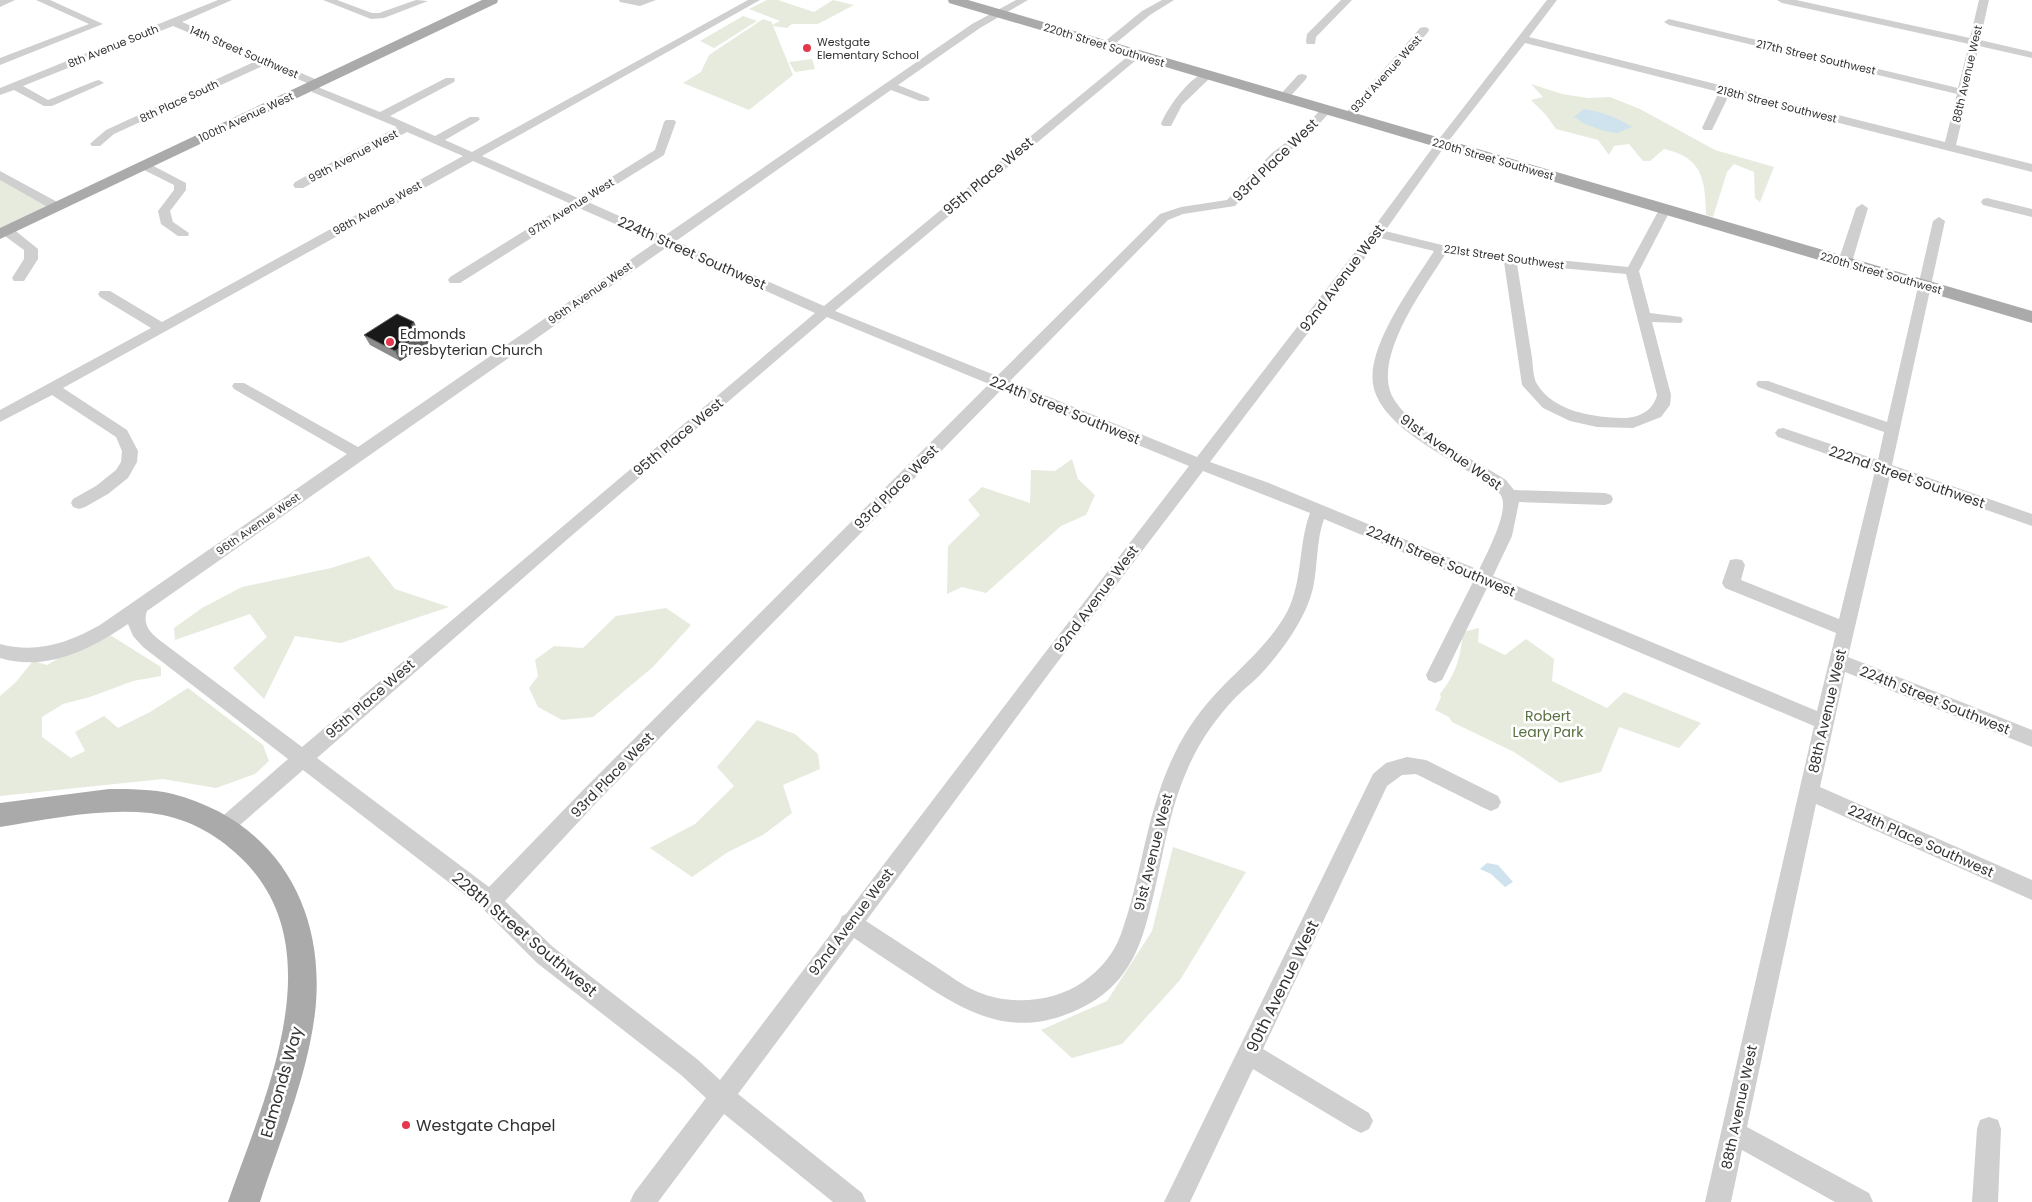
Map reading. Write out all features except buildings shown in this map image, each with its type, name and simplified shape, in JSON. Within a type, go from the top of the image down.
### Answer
[{"type":"main road","name":"100th Avenue West","points":[[4,232],[492,0]]},
{"type":"main road","name":"220th Street Southwest","points":[[954,0],[2032,317]]},
{"type":"main road","name":"Edmonds Way","points":[[0,815],[82,803],[132,801],[172,805],[208,817],[224,826],[270,869],[289,903],[298,932],[302,961],[303,992],[288,1068],[244,1202]]},
{"type":"street","points":[[0,4],[10,0]]},
{"type":"street","points":[[0,62],[12,59],[98,24],[40,0]]},
{"type":"street","name":"8th Avenue South","points":[[0,92],[227,0]]},
{"type":"street","points":[[624,0],[640,3],[651,0]]},
{"type":"street","name":"98th Avenue West","points":[[0,417],[755,0]]},
{"type":"street","name":"96th Avenue West","points":[[0,651],[31,656],[60,651],[99,635],[138,610],[150,599],[982,22],[1009,10],[1023,0]]},
{"type":"street","points":[[1107,45],[1146,13],[1169,0]]},
{"type":"street","points":[[1311,42],[1311,36],[1347,0]]},
{"type":"street","name":"92nd Avenue West","points":[[643,1202],[850,923],[1377,233],[1552,0]]},
{"type":"street","points":[[1782,0],[2032,55]]},
{"type":"street","name":"88th Avenue West","points":[[1950,147],[1984,0]]},
{"type":"street","points":[[337,1],[371,16],[380,16],[423,1]]},
{"type":"street","name":"14th Street Southwest","points":[[173,22],[311,81],[313,85]]},
{"type":"street","name":"217th Street Southwest","points":[[1669,22],[1963,92]]},
{"type":"street","name":"93rd Avenue West","points":[[1348,117],[1424,30]]},
{"type":"street","name":"218th Street Southwest","points":[[1522,39],[2032,168]]},
{"type":"street","points":[[0,53],[12,59]]},
{"type":"street","name":"95th Place West","points":[[224,826],[468,615],[826,312],[1137,54]]},
{"type":"street","name":"8th Place South","points":[[96,144],[110,132],[265,62]]},
{"type":"street","points":[[1167,124],[1170,113],[1178,101],[1207,75]]},
{"type":"street","points":[[1283,98],[1302,77]]},
{"type":"street","points":[[381,116],[450,80]]},
{"type":"street","points":[[14,86],[48,104],[99,83]]},
{"type":"street","name":"224th Street Southwest","points":[[313,85],[316,90],[407,127],[826,312],[1199,464],[1225,472],[1318,510],[1824,722]]},
{"type":"street","points":[[889,86],[924,99]]},
{"type":"street","points":[[1708,128],[1725,91]]},
{"type":"street","name":"93rd Place West","points":[[490,901],[611,774],[1164,217],[1181,211],[1231,203],[1276,156],[1304,134],[1326,110]]},
{"type":"street","points":[[436,140],[474,119]]},
{"type":"street","name":"97th Avenue West","points":[[455,280],[660,152],[670,122]]},
{"type":"street","name":"99th Avenue West","points":[[299,185],[407,127]]},
{"type":"street","points":[[144,165],[180,183],[180,190],[164,211],[167,224],[183,233]]},
{"type":"street","points":[[0,175],[57,207]]},
{"type":"street","points":[[1987,202],[2032,213]]},
{"type":"street","points":[[1845,262],[1862,208]]},
{"type":"street","points":[[1510,259],[1529,385],[1548,404],[1574,417],[1597,422],[1633,424],[1656,413],[1662,405],[1664,396],[1646,317],[1632,271],[1665,209]]},
{"type":"street","name":"88th Avenue West","points":[[1718,1202],[1824,722],[1884,469],[1939,222]]},
{"type":"street","points":[[4,232],[31,249],[31,259],[19,278]]},
{"type":"street","name":"221st Street Southwest","points":[[1377,233],[1442,248],[1510,259],[1632,271]]},
{"type":"street","name":"91st Avenue West","points":[[1442,248],[1391,336],[1381,359],[1380,383],[1386,398],[1396,413],[1416,430],[1492,479],[1510,496],[1511,507],[1504,536],[1482,579]]},
{"type":"street","points":[[105,294],[162,328]]},
{"type":"street","points":[[1646,317],[1676,320]]},
{"type":"street","points":[[1763,384],[1892,429]]},
{"type":"street","points":[[239,386],[359,454]]},
{"type":"street","points":[[52,388],[122,434],[130,451],[130,462],[122,474],[102,490],[79,503]]},
{"type":"street","name":"222nd Street Southwest","points":[[1783,433],[2032,520]]},
{"type":"street","points":[[1510,496],[1605,499]]},
{"type":"street","name":"91st Avenue West","points":[[850,923],[956,993],[983,1006],[1028,1012],[1058,1008],[1087,995],[1100,984],[1125,951],[1139,912],[1166,795],[1180,763],[1205,721],[1228,693],[1254,669],[1277,642],[1295,613],[1306,585],[1312,526],[1318,510]]},
{"type":"street","points":[[1736,565],[1731,583],[1845,629]]},
{"type":"street","points":[[1435,675],[1482,579]]},
{"type":"street","name":"228th Street Southwest","points":[[138,610],[135,621],[143,636],[301,759],[490,901],[545,955],[689,1067],[721,1096],[853,1202]]},
{"type":"street","name":"224th Street Southwest","points":[[1838,661],[2032,739]]},
{"type":"street","name":"90th Avenue West","points":[[1178,1202],[1380,780],[1388,771],[1405,765],[1419,766],[1491,802]]},
{"type":"street","name":"224th Place Southwest","points":[[1809,792],[2032,890]]},
{"type":"street","points":[[1250,1054],[1361,1121]]},
{"type":"street","points":[[1985,1202],[1989,1129]]},
{"type":"street","points":[[1734,1133],[1860,1202]]},
{"type":"green space","points":[[767,0],[778,0],[814,12],[833,0],[854,5],[818,24],[792,24],[787,28],[773,26],[793,75],[749,110],[683,83],[701,72],[709,55],[763,19],[772,22],[772,25],[780,21],[749,9]]},
{"type":"green space","points":[[743,16],[757,21],[714,48],[700,41]]},
{"type":"green space","points":[[812,59],[815,69],[795,72],[789,62]]},
{"type":"green space","points":[[1531,84],[1562,94],[1588,98],[1610,97],[1640,109],[1715,150],[1774,167],[1760,202],[1755,198],[1754,172],[1734,164],[1727,172],[1713,217],[1706,215],[1703,181],[1694,164],[1687,158],[1664,149],[1650,161],[1643,161],[1629,144],[1614,146],[1609,155],[1598,140],[1556,129],[1546,115],[1531,100],[1543,97]]},
{"type":"green space","points":[[0,175],[57,207],[0,234]]},
{"type":"green space","points":[[1072,459],[1078,479],[1095,495],[1086,515],[1061,526],[986,593],[962,587],[947,594],[948,546],[980,515],[968,500],[982,487],[1030,503],[1031,470],[1055,471]]},
{"type":"green space","points":[[369,556],[395,589],[449,607],[341,643],[295,636],[264,699],[233,668],[267,637],[250,614],[175,640],[174,628],[202,608],[242,587],[331,568]]},
{"type":"green space","points":[[666,608],[691,625],[653,667],[593,717],[562,720],[538,707],[529,688],[538,676],[535,660],[554,646],[583,648],[616,616]]},
{"type":"green space","name":"Robert Leary Park","points":[[1479,628],[1478,642],[1505,655],[1526,639],[1554,659],[1552,681],[1607,708],[1624,692],[1701,723],[1679,748],[1619,727],[1601,772],[1560,783],[1514,752],[1452,722],[1449,717],[1435,710],[1441,697],[1440,694],[1457,665],[1463,632]]},
{"type":"green space","points":[[110,635],[161,667],[161,676],[133,681],[90,697],[63,704],[42,717],[42,737],[71,758],[85,751],[75,732],[104,716],[118,728],[150,712],[188,688],[263,745],[269,761],[255,774],[216,788],[163,779],[0,796],[0,696],[16,682],[33,661],[47,665],[74,649]]},
{"type":"green space","points":[[757,720],[795,734],[818,754],[820,769],[783,785],[792,813],[763,835],[728,852],[692,877],[650,848],[695,824],[734,786],[717,767]]},
{"type":"green space","points":[[1173,847],[1246,872],[1180,980],[1122,1044],[1072,1058],[1041,1030],[1107,1001],[1152,931]]},
{"type":"water","points":[[1584,109],[1609,115],[1632,127],[1617,133],[1604,131],[1583,123],[1574,117]]},
{"type":"water","points":[[1487,863],[1498,865],[1513,882],[1505,887],[1491,874],[1480,869]]},
{"type":"place","name":"Westgate Elementary School","points":[[807,48]]},
{"type":"place","name":"Edmonds Presbyterian Church","points":[[390,342]]},
{"type":"place","name":"Westgate Chapel","points":[[406,1125]]}]
